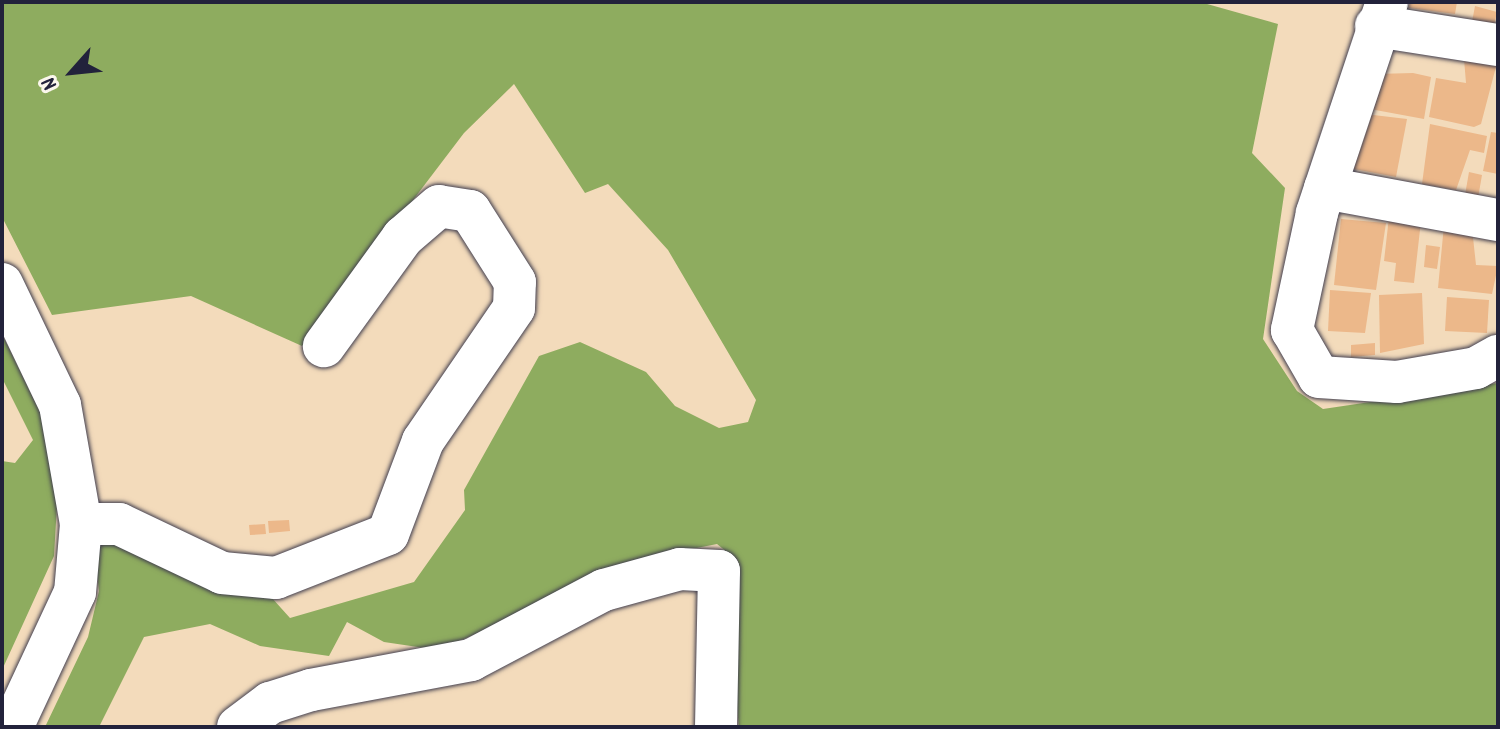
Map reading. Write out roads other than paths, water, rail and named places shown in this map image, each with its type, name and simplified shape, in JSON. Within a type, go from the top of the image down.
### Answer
[{"type":"street","points":[[1498,45],[1382,14],[1325,188],[1292,330],[1319,377],[1397,382],[1476,368],[1498,356]]},
{"type":"street","points":[[1325,188],[1498,220]]},
{"type":"street","points":[[81,524],[119,524],[222,573],[276,578],[388,534],[423,441],[514,308],[515,282],[470,211],[439,206],[403,237],[324,346]]},
{"type":"street","points":[[2,284],[60,405],[81,524],[75,592],[12,727]]},
{"type":"street","points":[[238,727],[270,703],[311,690],[471,660],[604,590],[680,569],[719,571],[716,727]]}]
